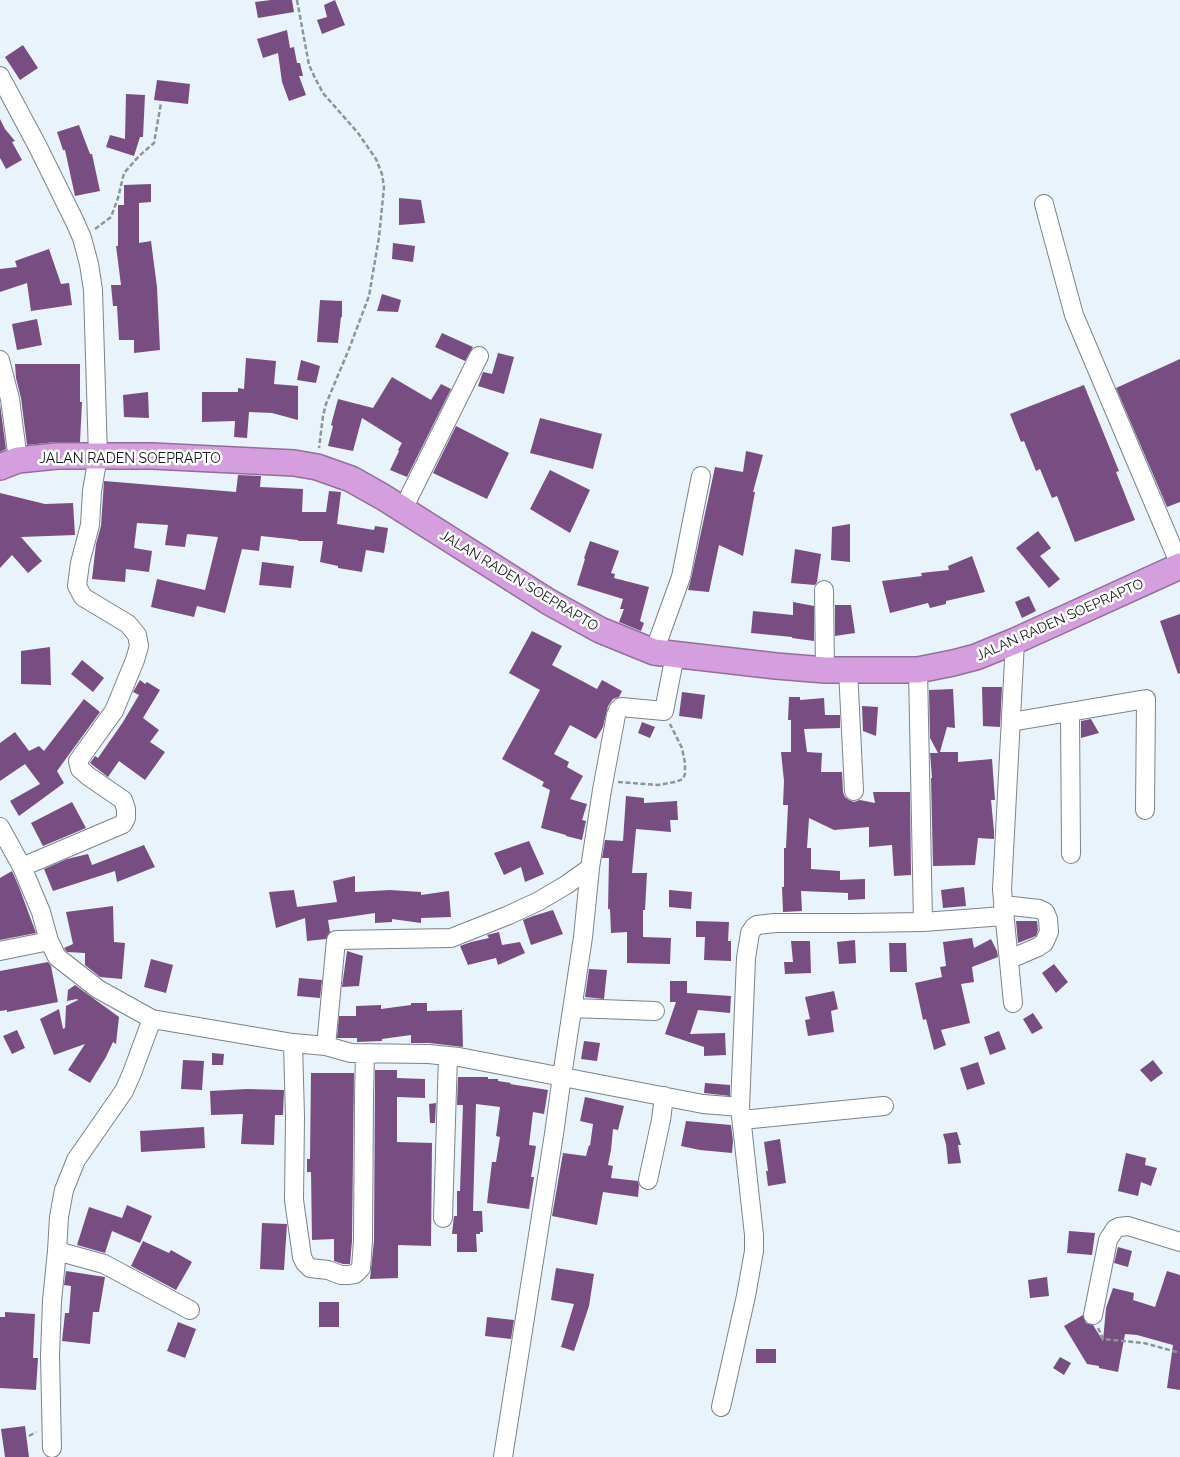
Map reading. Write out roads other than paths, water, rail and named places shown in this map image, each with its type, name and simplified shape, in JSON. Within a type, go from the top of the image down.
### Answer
[{"type":"highway","name":"JALAN RADEN SOEPRAPTO","points":[[9,464],[57,456],[152,456],[231,459],[317,466],[351,479],[403,509],[549,602],[600,630],[664,653],[776,666],[837,670],[918,670],[953,663],[976,657],[1015,641],[1180,566]]},
{"type":"street","points":[[0,76],[38,147],[82,238],[93,290],[98,456],[92,491],[90,525],[80,563],[77,586],[83,596],[128,624],[137,635],[140,646],[114,711],[78,761],[80,769],[122,800],[126,809],[126,818],[123,824],[22,867]]},
{"type":"street","points":[[1044,204],[1074,315],[1180,566]]},
{"type":"street","points":[[403,509],[479,356]]},
{"type":"street","points":[[0,360],[10,398],[9,464]]},
{"type":"street","points":[[503,1457],[573,1008],[590,868],[604,780],[618,710],[622,707],[664,711],[664,653],[701,476]]},
{"type":"street","points":[[824,590],[854,792]]},
{"type":"street","points":[[1013,1003],[1002,890],[1015,641]]},
{"type":"street","points":[[918,670],[923,922]]},
{"type":"street","points":[[1011,722],[1146,700],[1145,810]]},
{"type":"street","points":[[1070,712],[1071,854]]},
{"type":"street","points":[[0,827],[22,867],[41,912],[49,941],[57,957],[91,984],[152,1019],[293,1043],[326,1046],[341,1051],[365,1054],[428,1054],[448,1056],[562,1076],[741,1113],[884,1106]]},
{"type":"street","points":[[326,1046],[336,940],[451,938],[491,923],[539,901],[590,868]]},
{"type":"street","points":[[721,1407],[754,1251],[754,1235],[741,1113],[746,958],[750,933],[754,927],[761,924],[791,922],[923,922],[1004,910],[1038,908],[1045,912],[1049,925],[1048,936],[1044,943],[1010,959]]},
{"type":"street","points":[[0,951],[49,941]]},
{"type":"street","points":[[573,1008],[655,1011]]},
{"type":"street","points":[[52,1448],[50,1355],[52,1301],[58,1251],[60,1209],[64,1190],[81,1152],[124,1091],[152,1019]]},
{"type":"street","points":[[293,1043],[295,1117],[294,1200],[302,1257],[304,1263],[310,1268],[328,1270],[340,1275],[355,1274],[360,1268],[363,1241],[365,1054]]},
{"type":"street","points":[[443,1218],[448,1056]]},
{"type":"street","points":[[648,1180],[661,1120],[664,1096]]},
{"type":"street","points":[[1093,1315],[1108,1240],[1115,1229],[1128,1226],[1180,1242]]},
{"type":"street","points":[[58,1251],[104,1264],[190,1310]]}]
